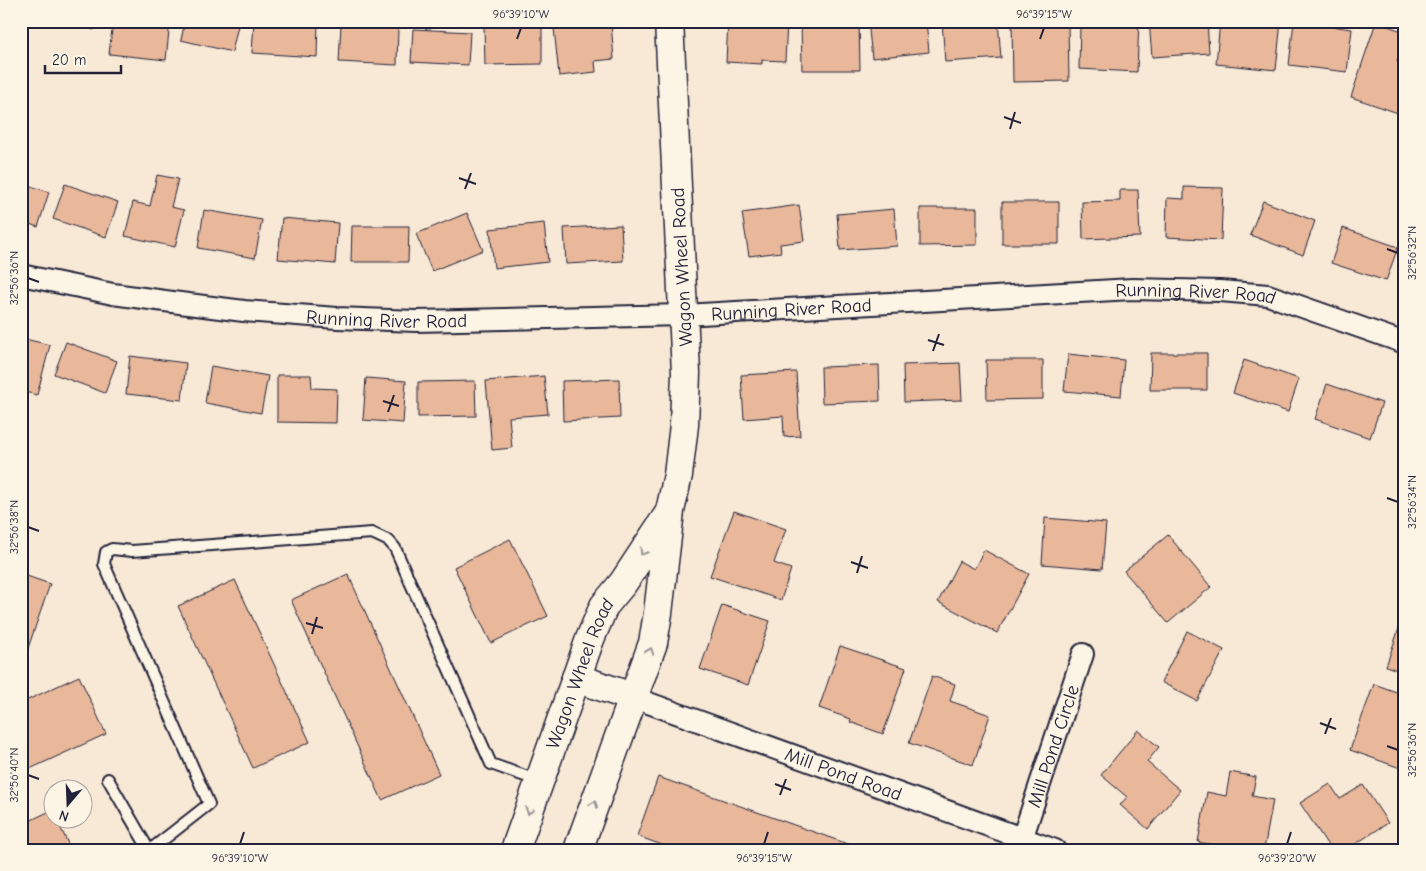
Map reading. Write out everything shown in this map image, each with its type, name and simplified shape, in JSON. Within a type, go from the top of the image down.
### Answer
[{"type":"street","name":"Wagon Wheel Road","points":[[578,850],[653,643],[670,511],[678,476],[684,424],[686,373],[684,315],[668,21]]},
{"type":"street","name":"Running River Road","points":[[21,275],[114,294],[171,302],[337,318],[416,320],[684,315],[1132,289],[1220,291],[1268,295],[1405,343]]},
{"type":"street","name":"Wagon Wheel Road","points":[[515,850],[590,638],[604,606],[623,583],[670,511]]},
{"type":"street","name":"Mill Pond Circle","points":[[1022,839],[1083,654]]},
{"type":"street","points":[[576,678],[632,698]]},
{"type":"street","name":"Mill Pond Road","points":[[632,698],[1055,850]]},
{"type":"lane","points":[[108,779],[149,850],[209,804],[104,564],[106,552],[112,549],[132,550],[372,533],[389,541],[395,548],[491,764],[540,781]]},
{"type":"building","points":[[68,21],[97,21],[94,30]]},
{"type":"building","points":[[113,21],[170,21],[166,60],[109,54]]},
{"type":"building","points":[[185,21],[239,21],[232,52],[181,40]]},
{"type":"building","points":[[254,21],[318,21],[317,57],[252,53]]},
{"type":"building","points":[[728,21],[787,22],[785,61],[762,60],[762,64],[726,62]]},
{"type":"building","points":[[801,21],[859,21],[860,70],[802,70]]},
{"type":"building","points":[[868,21],[926,21],[929,52],[872,58]]},
{"type":"building","points":[[942,21],[998,21],[1001,58],[945,62]]},
{"type":"building","points":[[1012,21],[1068,22],[1069,81],[1013,82]]},
{"type":"building","points":[[1106,21],[1139,21],[1137,72],[1079,69],[1080,24],[1106,25]]},
{"type":"building","points":[[1149,21],[1207,21],[1209,53],[1152,57]]},
{"type":"building","points":[[1220,21],[1281,21],[1276,70],[1216,64]]},
{"type":"building","points":[[1294,21],[1330,21],[1330,26],[1352,29],[1347,72],[1289,65]]},
{"type":"building","points":[[1376,22],[1405,32],[1405,38],[1397,62],[1405,64],[1404,115],[1351,97]]},
{"type":"building","points":[[611,23],[614,59],[595,61],[596,72],[559,76],[554,28]]},
{"type":"building","points":[[341,24],[398,27],[397,65],[339,62]]},
{"type":"building","points":[[542,25],[542,64],[485,65],[484,26]]},
{"type":"building","points":[[413,29],[470,32],[468,65],[411,62]]},
{"type":"building","points":[[157,175],[178,179],[171,207],[184,210],[175,247],[125,236],[133,202],[150,206]]},
{"type":"building","points":[[21,183],[49,192],[38,227],[21,221]]},
{"type":"building","points":[[65,184],[118,202],[106,237],[53,219]]},
{"type":"building","points":[[1184,187],[1223,188],[1221,240],[1166,237],[1167,198],[1184,199]]},
{"type":"building","points":[[1120,190],[1138,190],[1140,237],[1083,239],[1082,202],[1120,201]]},
{"type":"building","points":[[1263,201],[1315,221],[1303,255],[1250,235]]},
{"type":"building","points":[[1002,202],[1059,202],[1059,244],[1002,244]]},
{"type":"building","points":[[799,205],[804,241],[780,244],[781,252],[749,256],[742,213]]},
{"type":"building","points":[[920,208],[977,208],[977,245],[920,246]]},
{"type":"building","points":[[894,209],[897,246],[840,250],[837,214]]},
{"type":"building","points":[[204,210],[262,220],[255,258],[198,248]]},
{"type":"building","points":[[467,213],[483,250],[432,271],[416,234]]},
{"type":"building","points":[[282,218],[338,223],[335,264],[278,259]]},
{"type":"building","points":[[544,223],[548,262],[494,268],[490,229]]},
{"type":"building","points":[[621,225],[623,261],[566,264],[564,228]]},
{"type":"building","points":[[352,226],[409,226],[408,262],[351,262]]},
{"type":"building","points":[[1343,228],[1398,247],[1386,281],[1331,263]]},
{"type":"building","points":[[21,338],[50,345],[37,395],[21,391]]},
{"type":"building","points":[[66,342],[117,361],[105,393],[54,374]]},
{"type":"building","points":[[1151,353],[1207,353],[1207,390],[1150,390]]},
{"type":"building","points":[[1068,354],[1124,360],[1121,396],[1064,391]]},
{"type":"building","points":[[130,356],[186,363],[182,400],[126,394]]},
{"type":"building","points":[[986,360],[1043,360],[1043,399],[987,400]]},
{"type":"building","points":[[1244,360],[1299,379],[1288,412],[1233,393]]},
{"type":"building","points":[[960,363],[962,400],[904,402],[903,365]]},
{"type":"building","points":[[879,365],[880,401],[822,403],[821,367]]},
{"type":"building","points":[[211,366],[268,376],[261,413],[205,403]]},
{"type":"building","points":[[796,372],[800,436],[784,437],[783,416],[744,419],[741,375]]},
{"type":"building","points":[[277,375],[311,375],[312,388],[337,389],[336,423],[277,422]]},
{"type":"building","points":[[544,376],[548,414],[509,417],[512,448],[492,450],[486,381]]},
{"type":"building","points":[[366,378],[406,381],[403,423],[363,420]]},
{"type":"building","points":[[619,379],[620,418],[563,421],[562,381]]},
{"type":"building","points":[[475,381],[476,416],[418,417],[418,382]]},
{"type":"building","points":[[1327,384],[1382,403],[1370,438],[1315,419]]},
{"type":"building","points":[[734,511],[786,529],[774,563],[791,569],[781,600],[710,576]]},
{"type":"building","points":[[1045,518],[1106,523],[1102,569],[1042,564]]},
{"type":"building","points":[[1168,535],[1211,587],[1168,623],[1124,571]]},
{"type":"building","points":[[510,539],[548,616],[491,643],[454,567]]},
{"type":"building","points":[[984,550],[1029,574],[997,633],[938,602],[959,561],[974,569]]},
{"type":"building","points":[[21,574],[50,584],[26,654],[21,652]]},
{"type":"building","points":[[348,574],[439,774],[382,800],[291,600]]},
{"type":"building","points":[[235,580],[310,742],[253,768],[178,606]]},
{"type":"building","points":[[722,605],[770,621],[748,685],[700,669]]},
{"type":"building","points":[[1405,611],[1405,673],[1386,666]]},
{"type":"building","points":[[1187,631],[1224,650],[1197,701],[1161,682]]},
{"type":"building","points":[[840,646],[906,668],[883,734],[850,722],[851,719],[819,708]]},
{"type":"building","points":[[79,676],[106,734],[21,773],[21,703]]},
{"type":"building","points":[[932,676],[955,684],[950,701],[990,715],[973,765],[909,743]]},
{"type":"building","points":[[1374,684],[1405,695],[1405,723],[1402,722],[1398,735],[1405,737],[1405,764],[1403,769],[1350,750]]},
{"type":"building","points":[[1138,730],[1159,747],[1147,762],[1180,790],[1148,829],[1120,805],[1127,797],[1101,775]]},
{"type":"building","points":[[1230,772],[1256,777],[1252,796],[1273,800],[1264,850],[1241,850],[1198,842],[1207,792],[1226,796]]},
{"type":"building","points":[[658,777],[865,850],[676,850],[637,836]]},
{"type":"building","points":[[1330,784],[1340,799],[1363,785],[1388,823],[1346,850],[1331,850],[1300,803]]},
{"type":"building","points":[[42,815],[42,828],[61,828],[71,850],[21,850],[21,825]]}]
